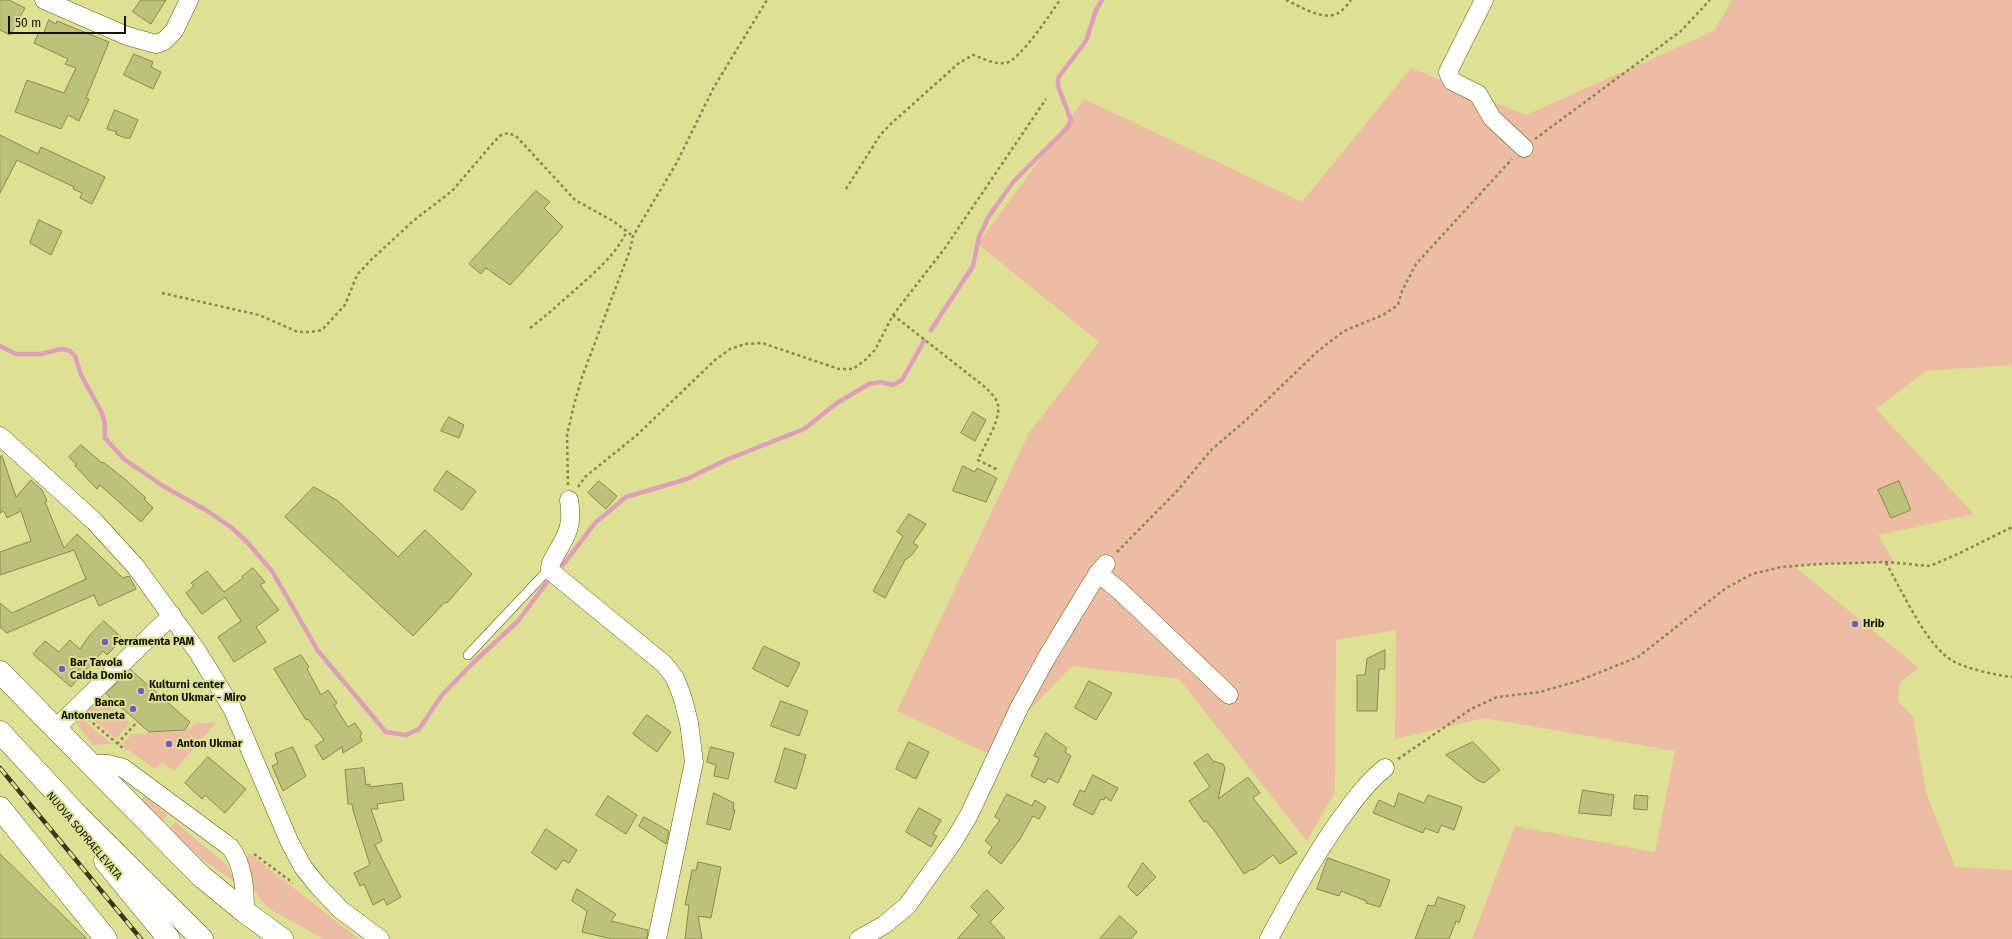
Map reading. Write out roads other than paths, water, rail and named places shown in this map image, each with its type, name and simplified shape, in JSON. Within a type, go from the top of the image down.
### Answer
[{"type":"main road","points":[[0,672],[57,727],[201,876],[245,912],[282,939]]},
{"type":"main road","points":[[0,733],[78,816],[202,939]]},
{"type":"main road","name":"NUOVA SOPRAELEVATA","points":[[0,733],[169,939]]},
{"type":"main road","points":[[0,808],[106,939]]},
{"type":"street","points":[[44,0],[128,36],[156,44],[164,41],[174,31],[188,0]]},
{"type":"street","points":[[1484,0],[1448,72],[1452,81],[1478,94],[1492,118],[1524,148]]},
{"type":"street","points":[[0,436],[115,542],[136,567],[197,651],[232,708],[290,843],[303,867],[318,886],[341,910],[380,939]]},
{"type":"street","points":[[569,500],[571,520],[568,532],[550,563],[550,568],[553,573],[664,664],[675,678],[683,699],[690,730],[694,762],[657,939]]},
{"type":"street","points":[[859,939],[884,925],[907,906],[953,842],[969,815],[1019,708],[1047,657],[1102,568],[1120,591],[1229,695]]},
{"type":"street","points":[[57,727],[172,615]]},
{"type":"street","points":[[93,764],[108,764],[123,768],[230,847],[238,857],[245,891],[245,912]]},
{"type":"street","points":[[1270,939],[1327,839],[1361,791],[1385,768]]},
{"type":"lane","points":[[468,655],[550,568]]},
{"type":"waterway","points":[[931,330],[973,266],[979,237],[989,216],[1014,181],[1068,127],[1071,120],[1058,86],[1058,78],[1086,41],[1096,10],[1102,0]]},
{"type":"waterway","points":[[563,565],[595,523],[626,497],[687,479],[726,460],[804,429],[837,403],[869,384],[881,382],[893,385],[902,380],[924,341]]},
{"type":"waterway","points":[[0,346],[16,354],[41,354],[61,349],[70,351],[75,356],[81,375],[102,413],[105,424],[105,438],[124,459],[163,486],[204,509],[231,527],[248,543],[272,571],[318,651],[386,732],[406,735],[419,729],[442,695],[474,662],[518,621],[548,581]]},
{"type":"railway","points":[[0,768],[141,939]]},
{"type":"place","name":"Hrib","points":[[1855,624]]},
{"type":"place","name":"Ferramenta PAM","points":[[105,642]]},
{"type":"place","name":"Bar Tavola Calda Domio","points":[[62,669]]},
{"type":"place","name":"Kulturni center Anton Ukmar - Miro","points":[[141,691]]},
{"type":"place","name":"Banca Antonveneta","points":[[133,709]]},
{"type":"place","name":"Anton Ukmar","points":[[169,744]]}]
